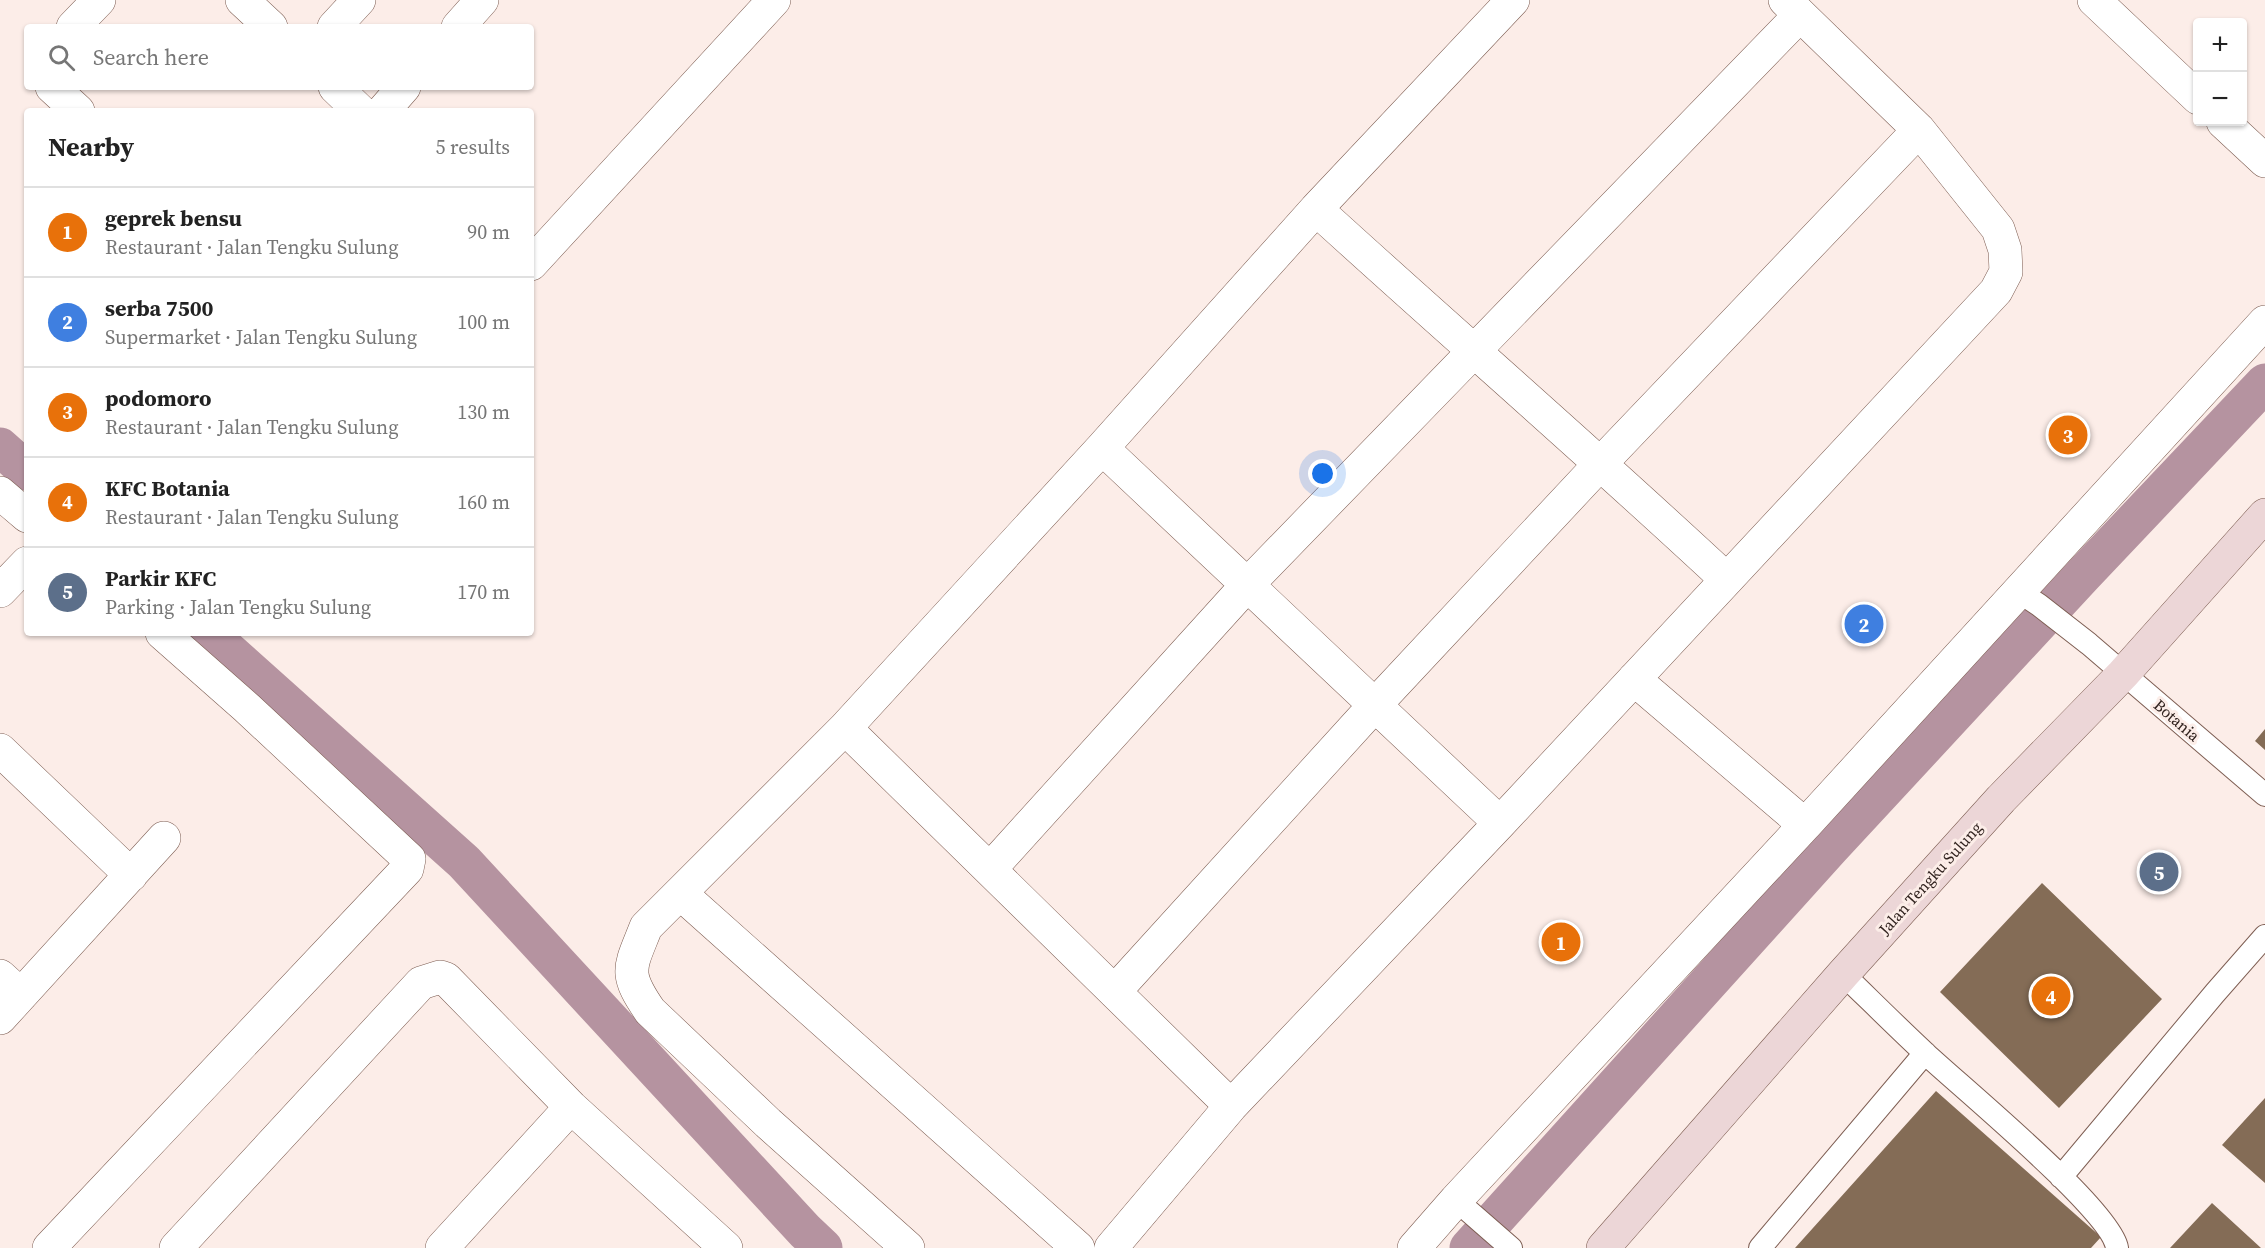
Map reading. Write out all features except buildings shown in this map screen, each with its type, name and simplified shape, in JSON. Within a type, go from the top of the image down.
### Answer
[{"type":"street","points":[[76,24],[99,0]]},
{"type":"street","points":[[242,0],[268,24]]},
{"type":"street","points":[[337,24],[359,0]]},
{"type":"street","points":[[461,24],[482,0]]},
{"type":"street","points":[[908,1248],[751,1107],[650,1011],[638,993],[631,976],[633,960],[646,927],[845,728],[1102,448],[1316,209],[1513,0]]},
{"type":"street","points":[[2094,0],[2193,93]]},
{"type":"street","points":[[534,261],[760,5]]},
{"type":"street","points":[[991,868],[1248,584],[1474,353],[1792,7],[1919,130],[1998,229],[2005,250],[2006,272],[1996,291],[1500,823],[1231,1106],[1111,1248]]},
{"type":"street","points":[[55,90],[75,108]]},
{"type":"street","points":[[338,90],[357,108]]},
{"type":"street","points":[[385,108],[401,90]]},
{"type":"street","points":[[2227,126],[2265,161]]},
{"type":"street","points":[[1115,991],[1374,706],[1601,463],[1919,130]]},
{"type":"street","points":[[1316,209],[1474,353],[1601,463],[1726,579]]},
{"type":"street","points":[[1414,1248],[1464,1207],[1805,825],[2028,598],[2265,322]]},
{"type":"street","points":[[1102,448],[1500,823]]},
{"type":"street","points":[[0,493],[24,513]]},
{"type":"street","name":"Jalan Tengku Sulung","points":[[1603,1248],[1843,974],[2001,799],[2123,674],[2265,515]]},
{"type":"street","points":[[0,591],[24,566]]},
{"type":"street","points":[[49,1248],[407,869],[410,863],[410,859],[248,708],[165,636]]},
{"type":"street","points":[[1634,679],[1805,825]]},
{"type":"street","points":[[845,728],[991,868],[1231,1106]]},
{"type":"street","points":[[0,750],[131,875]]},
{"type":"street","points":[[7,996],[131,875],[164,838]]},
{"type":"street","points":[[680,893],[1078,1248]]},
{"type":"street","points":[[176,1248],[421,983],[440,977],[446,979],[571,1107],[726,1248]]},
{"type":"street","points":[[456,1243],[571,1107]]},
{"type":"lane","name":"Botania","points":[[2028,598],[2089,644],[2265,795]]},
{"type":"lane","points":[[2061,1177],[2265,936]]},
{"type":"lane","points":[[1843,974],[1925,1053],[2061,1177],[2100,1218],[2112,1234],[2116,1248]]},
{"type":"lane","points":[[1760,1248],[1925,1053]]},
{"type":"lane","points":[[1464,1207],[1511,1248]]},
{"type":"waterway","points":[[1469,1248],[1830,848],[2265,383]]},
{"type":"waterway","points":[[0,447],[24,468]]},
{"type":"waterway","points":[[211,636],[464,862],[823,1248]]},
{"type":"place","name":"podomoro","points":[[2068,435]]},
{"type":"place","name":"serba 7500","points":[[1864,624]]},
{"type":"place","name":"Parkir KFC","points":[[2159,872]]},
{"type":"place","name":"geprek bensu","points":[[1561,942]]},
{"type":"place","name":"KFC Botania","points":[[2051,996]]}]
